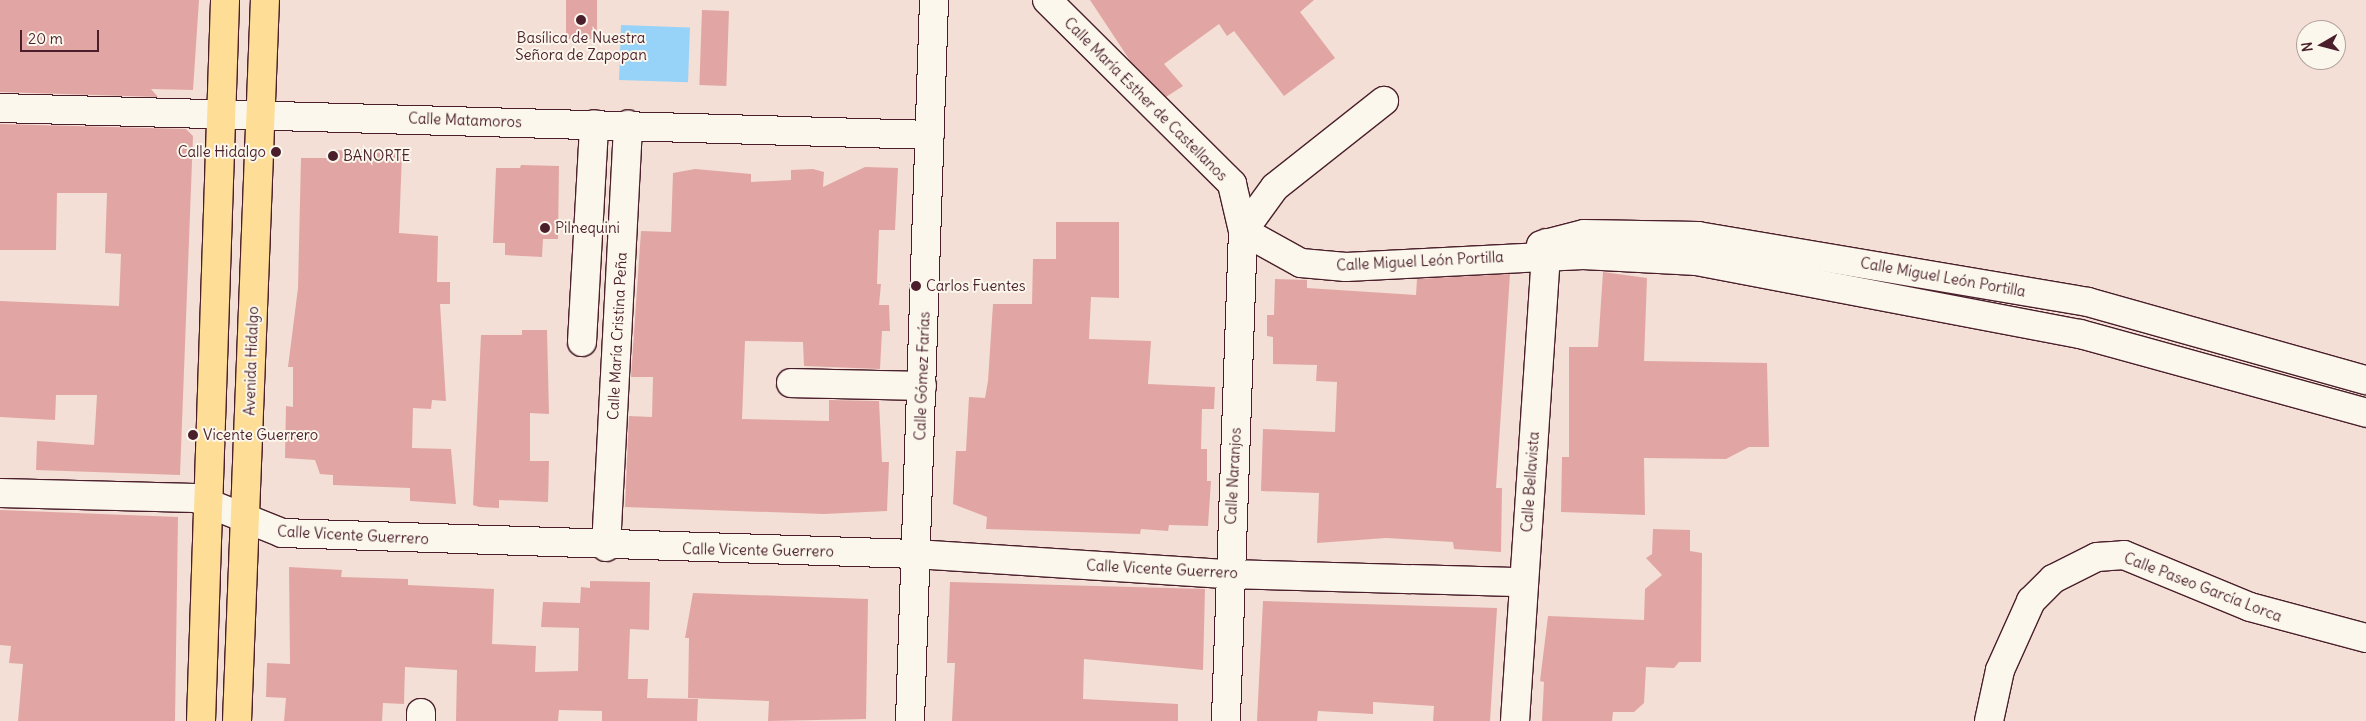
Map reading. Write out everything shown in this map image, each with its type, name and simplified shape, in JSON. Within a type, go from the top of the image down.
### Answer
[{"type":"main road","points":[[201,721],[225,0]]},
{"type":"main road","name":"Avenida Hidalgo","points":[[237,721],[265,0]]},
{"type":"street","name":"Calle Gómez Farías","points":[[910,721],[934,0]]},
{"type":"street","name":"Calle María Esther de Castellanos","points":[[1046,0],[1232,184],[1244,231]]},
{"type":"street","points":[[1244,231],[1275,187],[1384,101]]},
{"type":"street","name":"Calle Matamoros","points":[[0,108],[261,114],[930,135]]},
{"type":"street","points":[[582,342],[594,124]]},
{"type":"street","name":"Calle María Cristina Peña","points":[[606,547],[628,125]]},
{"type":"street","name":"Calle Miguel León Portilla","points":[[1244,231],[1301,263],[1346,266],[1514,256],[1546,250],[1584,234],[1698,236],[2088,302],[2366,380]]},
{"type":"street","name":"Calle Naranjos","points":[[1226,721],[1228,574],[1244,231]]},
{"type":"street","name":"Calle Miguel León Portilla","points":[[1546,250],[1697,261],[2080,334],[2366,412]]},
{"type":"street","name":"Calle Bellavista","points":[[1515,721],[1546,250]]},
{"type":"street","points":[[2080,334],[2088,302]]},
{"type":"street","points":[[791,383],[922,386]]},
{"type":"street","name":"Calle Vicente Guerrero","points":[[0,493],[195,498],[209,502],[245,519],[282,533],[606,547],[915,554],[1228,574],[1523,582]]},
{"type":"street","name":"Calle Paseo García Lorca","points":[[1989,721],[2000,670],[2031,602],[2053,579],[2097,557],[2124,555],[2250,607],[2366,638]]},
{"type":"water","points":[[621,25],[690,27],[688,82],[619,80]]},
{"type":"building","points":[[0,0],[199,0],[193,90],[151,89],[158,97],[0,92]]},
{"type":"building","name":"Basílica de Nuestra Señora de Zapopan","points":[[566,0],[597,0],[597,39],[566,39]]},
{"type":"building","points":[[1090,0],[1314,0],[1300,12],[1335,58],[1284,96],[1234,31],[1227,36],[1219,24],[1164,64],[1183,86],[1166,97],[1131,62]]},
{"type":"building","points":[[702,10],[729,11],[726,86],[699,85]]},
{"type":"building","points":[[0,124],[186,129],[193,136],[180,475],[36,470],[37,441],[94,445],[97,395],[56,395],[55,420],[0,417],[0,301],[119,306],[121,254],[105,253],[107,193],[57,193],[56,250],[0,250]]},
{"type":"building","points":[[333,150],[402,153],[399,233],[438,236],[437,282],[450,282],[450,304],[440,304],[446,401],[432,400],[431,409],[413,408],[412,448],[451,449],[456,504],[410,501],[410,488],[333,485],[333,475],[320,474],[315,460],[285,458],[286,406],[293,407],[293,367],[288,367],[298,288],[301,158],[333,158]]},
{"type":"building","points":[[521,165],[559,166],[558,239],[543,239],[542,257],[505,255],[505,243],[493,243],[496,168],[520,168]]},
{"type":"building","points":[[865,167],[898,168],[895,230],[879,230],[877,284],[881,284],[879,305],[889,305],[890,331],[882,331],[880,369],[804,366],[803,342],[745,341],[742,419],[829,421],[829,400],[879,401],[882,462],[889,462],[887,511],[824,514],[625,507],[629,416],[652,417],[653,377],[631,377],[641,231],[671,232],[673,173],[695,169],[751,174],[751,182],[791,180],[791,170],[813,169],[824,172],[823,187]]},
{"type":"building","points":[[1056,222],[1119,222],[1119,298],[1091,297],[1089,339],[1151,341],[1148,384],[1215,387],[1214,409],[1202,409],[1201,449],[1207,449],[1207,481],[1211,481],[1208,526],[1169,525],[1168,531],[1141,529],[1140,534],[986,529],[987,517],[953,504],[956,451],[966,451],[969,397],[985,398],[988,381],[993,304],[1032,304],[1033,259],[1056,259]]},
{"type":"building","points":[[1603,272],[1647,278],[1644,361],[1767,363],[1769,447],[1749,447],[1726,459],[1644,458],[1645,515],[1561,512],[1562,457],[1569,457],[1569,347],[1598,347]]},
{"type":"building","points":[[1510,274],[1496,488],[1502,488],[1501,552],[1454,549],[1453,542],[1386,538],[1317,543],[1319,493],[1261,491],[1263,429],[1335,432],[1337,382],[1316,381],[1317,365],[1273,364],[1273,337],[1267,336],[1267,315],[1274,315],[1275,279],[1307,280],[1307,288],[1416,295],[1417,279]]},
{"type":"building","points":[[522,330],[547,330],[549,414],[530,413],[530,461],[549,461],[548,502],[499,500],[499,508],[479,507],[473,505],[481,335],[522,335]]},
{"type":"building","points":[[0,510],[178,517],[175,721],[18,721],[23,664],[9,663],[11,646],[0,645]]},
{"type":"building","points":[[1653,529],[1690,530],[1690,551],[1702,553],[1701,662],[1679,662],[1674,668],[1646,667],[1644,703],[1634,712],[1613,712],[1612,721],[1542,721],[1544,682],[1540,681],[1548,616],[1644,620],[1645,589],[1662,575],[1646,558],[1652,554]]},
{"type":"building","points":[[289,567],[342,570],[341,577],[408,579],[408,585],[494,589],[492,644],[536,646],[535,672],[578,671],[579,628],[541,627],[543,602],[580,603],[581,587],[590,588],[590,581],[650,582],[649,630],[630,629],[628,679],[648,679],[647,698],[698,699],[697,721],[602,721],[602,711],[559,710],[558,721],[456,721],[457,670],[405,667],[404,704],[383,703],[382,721],[284,721],[286,698],[266,697],[267,663],[290,664]]},
{"type":"building","points":[[950,582],[1205,589],[1203,670],[1084,659],[1083,699],[1178,704],[1178,721],[952,721],[955,663],[947,663]]},
{"type":"building","points":[[693,593],[868,599],[866,719],[768,721],[769,701],[688,698],[689,638],[685,638]]},
{"type":"building","points":[[1263,601],[1497,608],[1490,721],[1433,721],[1434,706],[1373,702],[1373,714],[1318,711],[1317,721],[1257,721]]},
{"type":"place","name":"Basílica de Nuestra Señora de Zapopan","points":[[581,20]]},
{"type":"place","name":"Calle Hidalgo","points":[[276,152]]},
{"type":"place","name":"BANORTE","points":[[333,156]]},
{"type":"place","name":"Pilnequini","points":[[545,228]]},
{"type":"place","name":"Carlos Fuentes","points":[[916,286]]},
{"type":"place","name":"Vicente Guerrero","points":[[193,435]]}]
